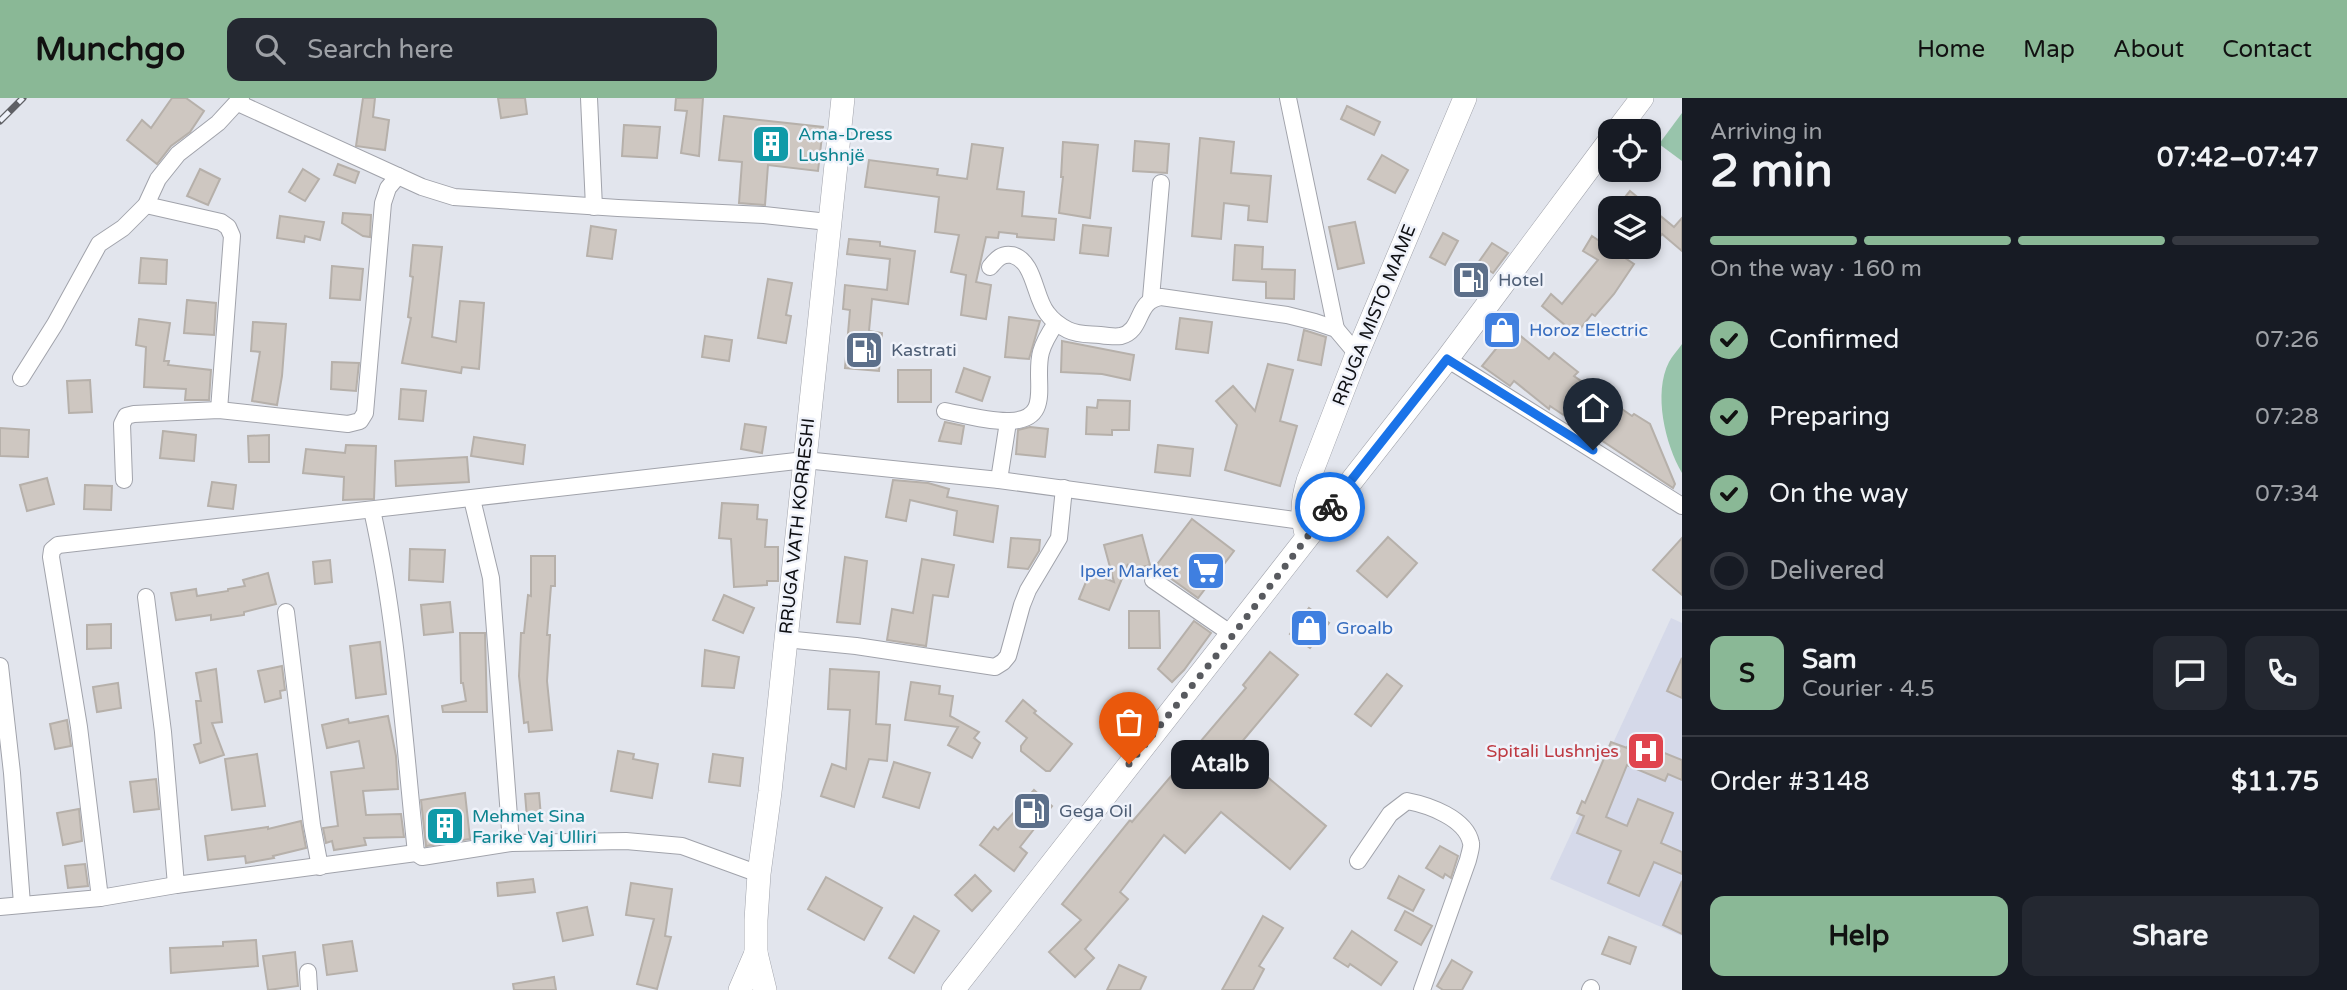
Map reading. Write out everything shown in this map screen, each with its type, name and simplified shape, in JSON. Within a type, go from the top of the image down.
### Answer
[{"type":"main road","name":"RRUGA VATH KORRESHI","points":[[765,990],[756,953],[759,874],[770,792],[842,98]]},
{"type":"main road","name":"RRUGA MISTO MAME","points":[[1305,529],[1302,502],[1308,481],[1357,354],[1465,98]]},
{"type":"main road","points":[[1626,119],[1642,98]]},
{"type":"main road","points":[[953,990],[1233,635],[1305,529],[1447,359],[1598,156]]},
{"type":"main road","name":"RRUGA VATH KORRESHI","points":[[740,990],[756,953]]},
{"type":"street","points":[[589,98],[594,207]]},
{"type":"street","points":[[1288,98],[1336,329],[1357,354]]},
{"type":"street","points":[[21,378],[55,324],[99,244],[123,228],[146,205],[158,179],[178,154],[218,123],[239,100],[422,187],[454,197],[764,215],[828,222]]},
{"type":"street","points":[[124,480],[122,424],[126,416],[134,414],[219,410],[348,424],[360,421],[365,413],[383,203],[388,188],[398,176]]},
{"type":"street","points":[[1151,298],[1161,183]]},
{"type":"street","points":[[146,205],[221,222],[228,227],[232,236],[219,410]]},
{"type":"street","points":[[990,268],[996,259],[1007,254],[1018,257],[1027,267],[1045,312],[1056,323],[1070,331],[1119,336],[1129,332],[1136,324],[1144,305],[1151,298],[1161,297],[1287,315],[1336,329]]},
{"type":"street","points":[[945,411],[1008,422],[1027,419],[1035,413],[1040,402],[1040,354],[1045,339],[1056,323]]},
{"type":"street","points":[[1447,359],[1682,506]]},
{"type":"street","points":[[999,480],[1008,422]]},
{"type":"street","points":[[100,898],[79,727],[51,558],[52,550],[58,545],[805,460],[1064,488],[1305,529]]},
{"type":"street","points":[[785,639],[856,646],[995,667],[1008,656],[1028,590],[1059,538],[1064,488]]},
{"type":"street","points":[[472,499],[491,578],[511,843]]},
{"type":"street","points":[[372,510],[394,652],[416,853]]},
{"type":"street","points":[[1153,580],[1233,635]]},
{"type":"street","points":[[146,597],[163,732],[176,885]]},
{"type":"street","points":[[286,612],[312,825],[320,867]]},
{"type":"street","points":[[0,666],[12,773],[22,904]]},
{"type":"street","points":[[1358,861],[1390,814],[1407,801],[1428,805],[1448,815],[1462,828],[1471,843],[1468,860],[1422,990]]},
{"type":"street","points":[[0,907],[100,898],[176,885],[416,853],[422,857],[511,843],[626,841],[682,846],[759,874]]},
{"type":"street","points":[[308,972],[309,990]]},
{"type":"shaded area","name":"Spitali Lushnjes","points":[[1671,618],[1682,623],[1682,936],[1550,879]]},
{"type":"green space","points":[[1682,113],[1682,161],[1661,145],[1661,141]]},
{"type":"green space","points":[[1682,344],[1682,473],[1666,433],[1662,388],[1670,360]]},
{"type":"building","points":[[172,98],[186,98],[204,111],[190,132],[171,146],[157,164],[127,140],[142,120],[151,128]]},
{"type":"building","points":[[363,98],[375,98],[373,117],[389,120],[385,150],[356,146]]},
{"type":"building","points":[[498,98],[525,98],[527,114],[501,118]]},
{"type":"building","points":[[676,98],[703,98],[699,156],[681,153],[687,111],[675,110]]},
{"type":"building","points":[[1347,106],[1380,122],[1374,135],[1341,119]]},
{"type":"building","name":"Ama-Dress Lushnjë","points":[[724,116],[823,127],[818,171],[768,165],[765,205],[739,203],[742,162],[719,160]]},
{"type":"building","points":[[624,125],[660,127],[657,158],[622,156]]},
{"type":"building","points":[[1200,138],[1234,142],[1231,173],[1271,176],[1267,222],[1248,220],[1249,206],[1224,203],[1221,239],[1192,236]]},
{"type":"building","points":[[1135,141],[1169,144],[1167,173],[1133,171]]},
{"type":"building","points":[[1063,142],[1098,145],[1090,218],[1059,213]]},
{"type":"building","points":[[972,144],[1003,148],[997,189],[1024,192],[1022,216],[1056,219],[1054,240],[1017,237],[1017,234],[999,232],[998,238],[986,237],[976,282],[991,285],[986,319],[961,315],[966,275],[951,272],[959,235],[935,232],[939,197],[865,187],[869,160],[938,169],[937,175],[967,179]]},
{"type":"building","points":[[1382,155],[1408,170],[1395,193],[1368,179]]},
{"type":"building","points":[[338,164],[359,172],[355,183],[334,175]]},
{"type":"building","points":[[200,169],[220,179],[208,205],[187,196]]},
{"type":"building","points":[[303,169],[319,179],[305,201],[289,192]]},
{"type":"building","points":[[343,213],[371,215],[370,237],[363,236],[342,223]]},
{"type":"building","points":[[280,216],[324,222],[320,240],[305,236],[304,242],[277,238]]},
{"type":"building","points":[[1661,216],[1674,227],[1682,218],[1682,251],[1662,234]]},
{"type":"building","points":[[1355,222],[1364,263],[1338,269],[1329,227]]},
{"type":"building","points":[[1083,225],[1111,228],[1108,256],[1080,253]]},
{"type":"building","points":[[591,226],[616,230],[612,259],[587,256]]},
{"type":"building","points":[[1443,233],[1458,241],[1445,265],[1430,257]]},
{"type":"building","points":[[1592,236],[1598,240],[1598,259],[1626,259],[1634,264],[1614,294],[1595,316],[1592,314],[1576,334],[1542,306],[1551,294],[1562,304],[1598,260],[1583,251]]},
{"type":"building","points":[[849,239],[880,242],[880,246],[915,251],[908,304],[872,299],[869,331],[882,333],[879,371],[845,368],[850,310],[843,309],[845,285],[887,290],[890,259],[847,254]]},
{"type":"building","points":[[1492,243],[1508,253],[1493,273],[1478,263]]},
{"type":"building","points":[[413,245],[442,247],[432,337],[456,342],[460,301],[484,303],[479,369],[462,367],[461,373],[402,363],[411,318],[408,317],[413,277],[410,276]]},
{"type":"building","points":[[1235,245],[1263,247],[1262,269],[1295,270],[1294,299],[1266,298],[1266,282],[1233,280]]},
{"type":"building","points":[[141,258],[167,260],[166,284],[139,283]]},
{"type":"building","points":[[332,266],[363,269],[360,300],[330,298]]},
{"type":"building","name":"Hotel","points":[[1471,268],[1482,276],[1471,292],[1460,284]]},
{"type":"building","points":[[768,279],[792,283],[786,315],[791,316],[786,343],[758,338]]},
{"type":"building","points":[[187,300],[216,303],[214,335],[184,333]]},
{"type":"building","points":[[1009,317],[1040,321],[1029,359],[1005,357]]},
{"type":"building","points":[[1180,318],[1212,322],[1208,353],[1176,349]]},
{"type":"building","points":[[139,319],[170,323],[164,361],[169,361],[168,365],[211,370],[209,400],[185,400],[186,389],[144,387],[146,347],[136,345]]},
{"type":"building","points":[[253,322],[286,324],[277,405],[252,401],[260,352],[251,351]]},
{"type":"building","points":[[1512,329],[1549,359],[1554,353],[1578,372],[1574,376],[1632,416],[1634,414],[1650,424],[1675,484],[1673,488],[1550,406],[1549,409],[1514,381],[1510,386],[1482,366]]},
{"type":"building","points":[[1304,330],[1326,337],[1321,365],[1298,360]]},
{"type":"building","points":[[705,336],[732,340],[729,361],[702,357]]},
{"type":"building","points":[[1062,341],[1134,355],[1130,380],[1102,374],[1061,372]]},
{"type":"building","points":[[332,362],[359,363],[356,391],[331,389]]},
{"type":"building","points":[[1268,364],[1293,370],[1280,421],[1297,426],[1280,486],[1225,470],[1237,425],[1216,401],[1233,386],[1255,411]]},
{"type":"building","points":[[964,368],[990,377],[982,401],[956,392]]},
{"type":"building","points":[[898,370],[931,370],[931,402],[898,402]]},
{"type":"building","points":[[90,380],[92,412],[69,413],[67,381]]},
{"type":"building","points":[[401,389],[426,391],[423,421],[399,419]]},
{"type":"building","points":[[1098,400],[1130,401],[1129,430],[1112,430],[1112,435],[1086,434],[1087,407],[1097,408]]},
{"type":"building","points":[[945,422],[964,426],[961,444],[939,441]]},
{"type":"building","points":[[745,424],[766,427],[762,453],[741,449]]},
{"type":"building","points":[[1030,427],[1048,429],[1045,457],[1016,454],[1018,430]]},
{"type":"building","points":[[0,428],[29,430],[28,457],[0,456]]},
{"type":"building","points":[[163,431],[196,435],[194,461],[160,458]]},
{"type":"building","points":[[269,435],[269,462],[249,462],[248,436]]},
{"type":"building","points":[[474,437],[525,445],[523,464],[471,456]]},
{"type":"building","points":[[346,445],[376,446],[374,499],[343,500],[344,477],[303,473],[306,449],[345,453]]},
{"type":"building","points":[[1158,445],[1193,449],[1190,476],[1155,472]]},
{"type":"building","points":[[467,457],[469,482],[396,486],[395,461]]},
{"type":"building","points":[[47,478],[54,504],[27,511],[20,485]]},
{"type":"building","points":[[893,480],[928,483],[949,489],[947,497],[998,506],[993,542],[954,535],[957,511],[910,500],[906,521],[886,517]]},
{"type":"building","points":[[212,482],[236,485],[233,509],[208,506]]},
{"type":"building","points":[[85,485],[112,486],[111,510],[84,509]]},
{"type":"building","points":[[722,503],[758,505],[757,519],[767,520],[765,547],[778,547],[778,581],[767,581],[767,585],[734,587],[731,539],[719,538]]},
{"type":"building","points":[[1192,519],[1234,551],[1198,598],[1155,567]]},
{"type":"building","points":[[1142,535],[1150,565],[1128,571],[1128,564],[1109,610],[1079,599],[1090,572],[1114,582],[1104,545]]},
{"type":"building","points":[[1388,537],[1417,563],[1387,597],[1357,571]]},
{"type":"building","points":[[1011,538],[1040,540],[1039,551],[1028,569],[1008,567]]},
{"type":"building","points":[[1682,538],[1682,595],[1653,570]]},
{"type":"building","points":[[410,549],[445,550],[443,582],[409,580]]},
{"type":"building","points":[[531,556],[555,556],[555,586],[551,586],[547,635],[550,635],[547,681],[552,730],[529,732],[528,722],[524,723],[519,676],[521,633],[524,633],[528,595],[531,596]]},
{"type":"building","points":[[845,557],[867,561],[860,624],[837,622]]},
{"type":"building","points":[[922,559],[954,565],[948,597],[933,595],[926,646],[887,640],[892,609],[913,613]]},
{"type":"building","points":[[330,560],[332,582],[315,584],[313,562]]},
{"type":"building","points":[[268,573],[276,604],[244,612],[244,615],[211,620],[211,615],[176,620],[171,593],[196,589],[197,596],[228,591],[245,586],[243,580]]},
{"type":"building","points":[[724,595],[754,608],[743,633],[713,620]]},
{"type":"building","points":[[450,602],[453,632],[424,635],[421,605]]},
{"type":"building","name":"Groalb","points":[[1309,608],[1329,623],[1310,648],[1290,634]]},
{"type":"building","points":[[1129,611],[1159,611],[1160,648],[1129,648]]},
{"type":"building","points":[[1194,621],[1211,633],[1172,682],[1158,669]]},
{"type":"building","points":[[111,624],[111,648],[87,649],[87,625]]},
{"type":"building","points":[[460,633],[485,633],[487,712],[443,712],[442,706],[466,701],[461,683]]},
{"type":"building","points":[[380,642],[386,694],[356,698],[350,646]]},
{"type":"building","points":[[705,650],[739,657],[734,688],[702,686]]},
{"type":"building","points":[[1270,652],[1298,675],[1235,750],[1326,826],[1290,869],[1221,812],[1185,853],[1164,835],[1120,892],[1128,899],[1085,949],[1094,958],[1075,977],[1049,952],[1081,920],[1062,904],[1130,820],[1132,822],[1246,688],[1243,685]]},
{"type":"building","points":[[1682,658],[1682,698],[1667,691]]},
{"type":"building","points":[[282,666],[285,690],[280,691],[281,698],[265,702],[258,671]]},
{"type":"building","points":[[216,669],[222,722],[212,723],[224,755],[200,763],[194,745],[201,743],[196,701],[201,701],[196,673]]},
{"type":"building","points":[[830,669],[879,672],[876,724],[890,725],[887,761],[869,759],[854,807],[821,796],[832,764],[846,769],[850,710],[828,709]]},
{"type":"building","points":[[1387,674],[1402,686],[1371,726],[1355,714]]},
{"type":"building","points":[[911,682],[940,686],[939,694],[953,696],[950,716],[979,732],[974,738],[980,743],[972,758],[948,745],[958,727],[905,720]]},
{"type":"building","points":[[118,683],[121,708],[97,712],[93,687]]},
{"type":"building","points":[[1023,700],[1036,711],[1034,713],[1072,744],[1050,771],[1046,771],[1021,751],[1027,738],[1006,721]]},
{"type":"building","points":[[388,716],[396,756],[398,789],[363,791],[366,815],[401,814],[404,837],[364,838],[366,845],[334,850],[332,841],[326,843],[323,828],[338,826],[331,772],[364,768],[359,741],[327,748],[322,725],[348,719],[349,723]]},
{"type":"building","points":[[67,720],[71,746],[55,749],[50,724]]},
{"type":"building","points":[[1632,736],[1643,741],[1642,744],[1682,760],[1682,780],[1668,774],[1665,781],[1627,765],[1606,817],[1627,826],[1638,799],[1673,813],[1661,843],[1682,852],[1682,874],[1654,862],[1639,896],[1608,883],[1621,851],[1577,833],[1584,816],[1577,813],[1582,801],[1585,803],[1611,742],[1627,748]]},
{"type":"building","points":[[618,751],[634,754],[633,759],[658,764],[652,798],[611,791]]},
{"type":"building","points":[[257,754],[265,806],[232,810],[225,759]]},
{"type":"building","points":[[713,754],[743,758],[740,786],[709,782]]},
{"type":"building","points":[[894,762],[930,773],[919,808],[883,797]]},
{"type":"building","points":[[156,779],[159,809],[134,812],[130,782]]},
{"type":"building","points":[[1034,790],[1052,806],[1020,847],[1027,853],[1014,871],[980,845],[994,827],[998,830]]},
{"type":"building","name":"Mehmet Sina Farike Vaj Ulliri","points":[[465,793],[470,839],[426,846],[421,800]]},
{"type":"building","points":[[539,793],[541,817],[527,818],[525,794]]},
{"type":"building","points":[[79,809],[82,841],[63,845],[57,813]]},
{"type":"building","points":[[301,821],[306,848],[246,863],[245,856],[208,860],[205,836],[268,829]]},
{"type":"building","points":[[1440,846],[1458,856],[1451,878],[1445,874],[1443,878],[1426,868]]},
{"type":"building","points":[[85,864],[88,886],[68,888],[65,866]]},
{"type":"building","points":[[975,875],[991,891],[972,911],[955,895]]},
{"type":"building","points":[[1399,876],[1424,890],[1413,911],[1388,898]]},
{"type":"building","points":[[826,877],[882,908],[864,940],[808,909]]},
{"type":"building","points":[[533,879],[535,892],[498,896],[497,883]]},
{"type":"building","points":[[1682,881],[1682,934],[1663,925]]},
{"type":"building","points":[[631,883],[672,889],[665,936],[671,937],[657,989],[637,984],[654,919],[626,915]]},
{"type":"building","points":[[587,907],[593,935],[563,941],[557,913]]},
{"type":"building","points":[[1405,911],[1432,926],[1421,945],[1395,930]]},
{"type":"building","points":[[914,916],[939,931],[914,973],[889,958]]},
{"type":"building","points":[[1263,916],[1283,928],[1259,966],[1264,969],[1253,990],[1222,990]]},
{"type":"building","points":[[1352,931],[1397,962],[1381,985],[1350,964],[1348,967],[1334,958]]},
{"type":"building","points":[[1609,937],[1636,947],[1630,964],[1602,954]]},
{"type":"building","points":[[256,940],[258,966],[171,973],[170,948],[223,946],[223,942]]},
{"type":"building","points":[[352,941],[357,971],[327,975],[323,945]]},
{"type":"building","points":[[295,952],[298,986],[268,990],[263,956]]},
{"type":"building","points":[[1452,960],[1472,972],[1462,990],[1443,990],[1437,986]]},
{"type":"building","points":[[1119,965],[1146,977],[1140,990],[1107,990]]},
{"type":"building","points":[[554,977],[556,990],[514,990],[513,984]]},
{"type":"railway","points":[[0,121],[23,98]]},
{"type":"way so far","points":[[1129,764],[1233,635],[1330,507]]},
{"type":"place","name":"Ama-Dress Lushnjë","points":[[771,144]]},
{"type":"place","name":"Hotel","points":[[1471,280]]},
{"type":"place","name":"Horoz Electric","points":[[1502,330]]},
{"type":"place","name":"Kastrati","points":[[864,350]]},
{"type":"place","name":"Iper Market","points":[[1206,571]]},
{"type":"place","name":"Groalb","points":[[1309,628]]},
{"type":"place","name":"Spitali Lushnjes","points":[[1646,751]]},
{"type":"place","name":"Atalb","points":[[1129,764]]},
{"type":"place","name":"Gega Oil","points":[[1032,811]]},
{"type":"place","name":"Mehmet Sina Farike Vaj Ulliri","points":[[445,826]]},
{"type":"route","points":[[1330,507],[1447,359],[1593,450]]}]
